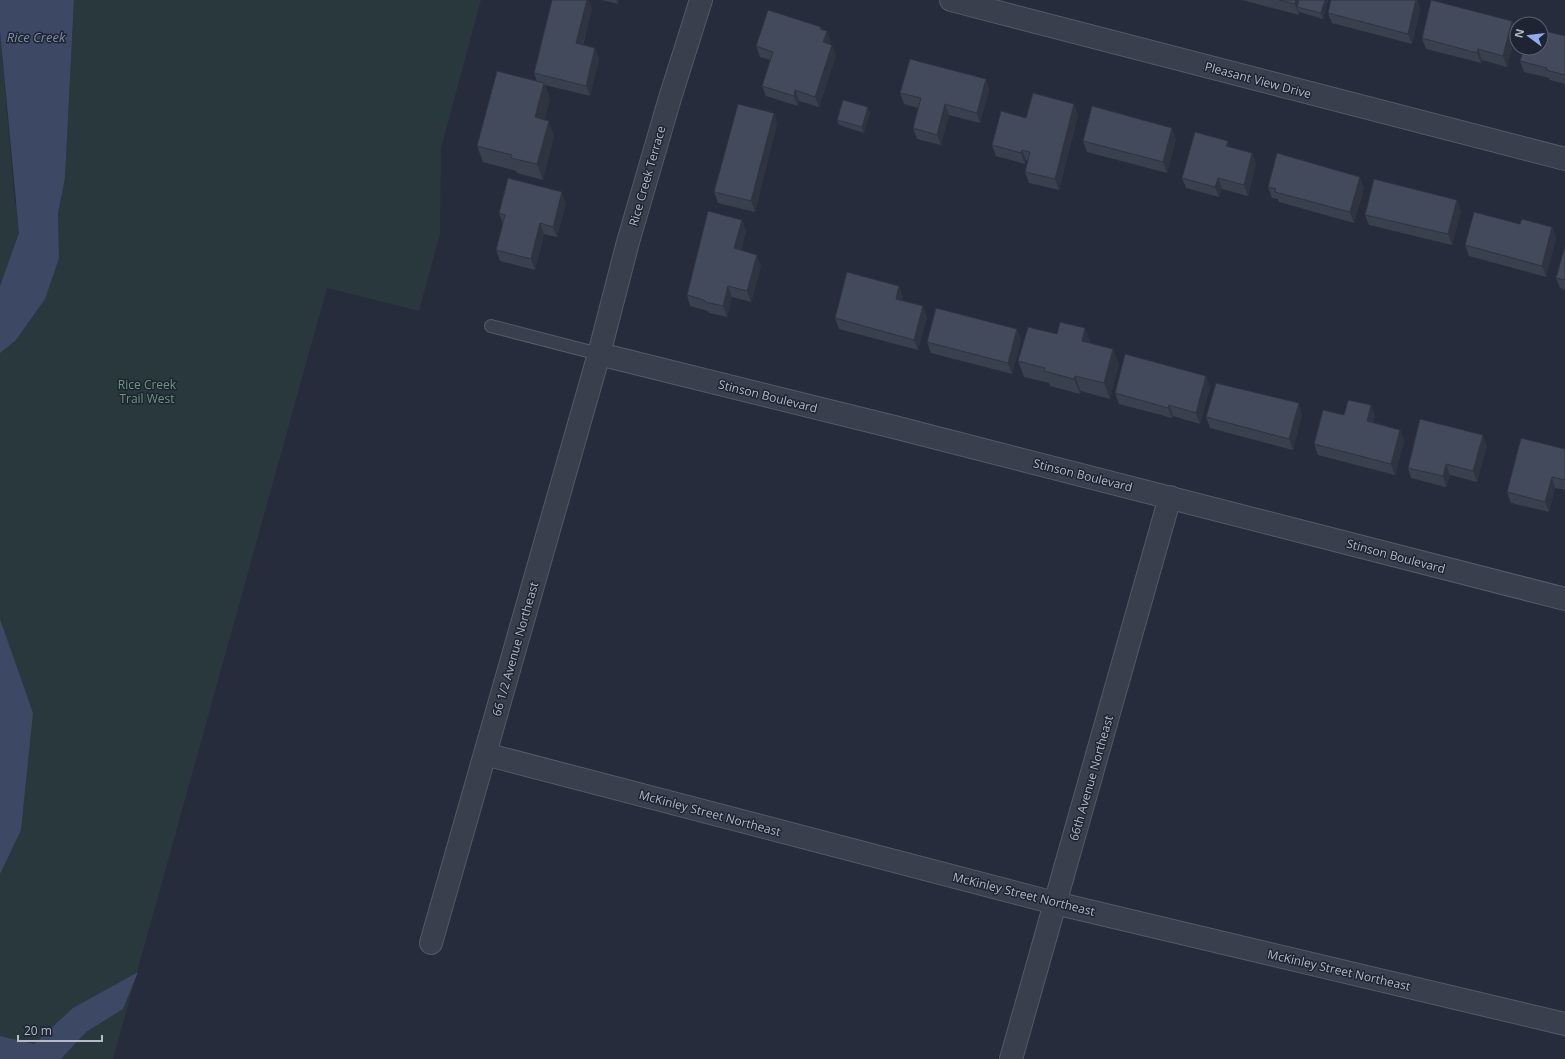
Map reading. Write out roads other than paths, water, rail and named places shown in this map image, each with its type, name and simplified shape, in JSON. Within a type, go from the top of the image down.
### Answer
[{"type":"street","name":"Rice Creek Terrace","points":[[599,354],[628,242],[670,98],[701,0]]},
{"type":"street","name":"Pleasant View Drive","points":[[952,0],[1565,159]]},
{"type":"street","name":"Stinson Boulevard","points":[[599,354],[1170,497],[1565,600]]},
{"type":"street","name":"66 1/2 Avenue Northeast","points":[[431,943],[599,354]]},
{"type":"street","name":"66th Avenue Northeast","points":[[1011,1059],[1170,497]]},
{"type":"street","name":"McKinley Street Northeast","points":[[486,754],[1056,903],[1565,1024]]},
{"type":"lane","points":[[491,326],[599,354]]},
{"type":"water","name":"Rice Creek","points":[[0,0],[74,0],[65,178],[58,214],[59,258],[45,299],[16,340],[0,353],[0,286],[19,233],[0,31]]},
{"type":"water","points":[[0,619],[33,713],[21,830],[0,874]]},
{"type":"water","points":[[138,972],[123,1009],[86,1032],[61,1059],[0,1059],[0,1036],[34,1044],[73,1008]]},
{"type":"park label","name":"Rice Creek Trail West","points":[[147,391]]}]
